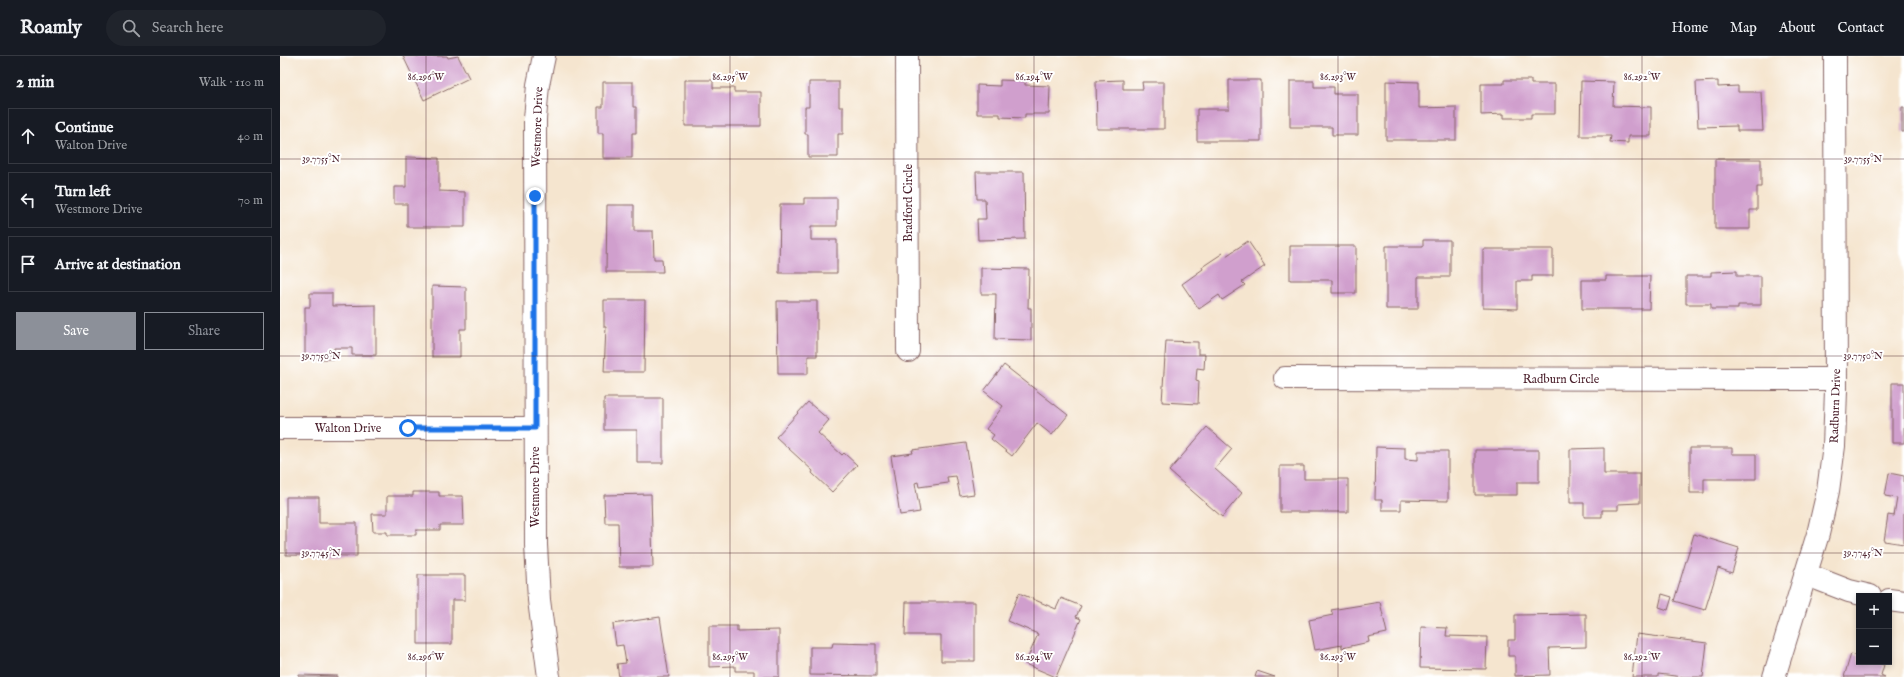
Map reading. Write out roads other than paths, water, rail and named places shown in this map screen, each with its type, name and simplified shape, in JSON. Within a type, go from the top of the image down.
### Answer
[{"type":"street","name":"Westmore Drive","points":[[544,56],[537,92],[535,119],[535,428],[537,578],[549,677]]},
{"type":"street","name":"Bradford Circle","points":[[907,56],[908,351]]},
{"type":"street","name":"Radburn Drive","points":[[1774,677],[1818,534],[1828,491],[1834,446],[1836,379],[1835,56]]},
{"type":"street","name":"Radburn Circle","points":[[1285,378],[1836,379]]},
{"type":"street","name":"Walton Drive","points":[[280,428],[535,428]]},
{"type":"street","points":[[1805,574],[1857,593]]},
{"type":"street","points":[[1892,600],[1904,602]]}]
